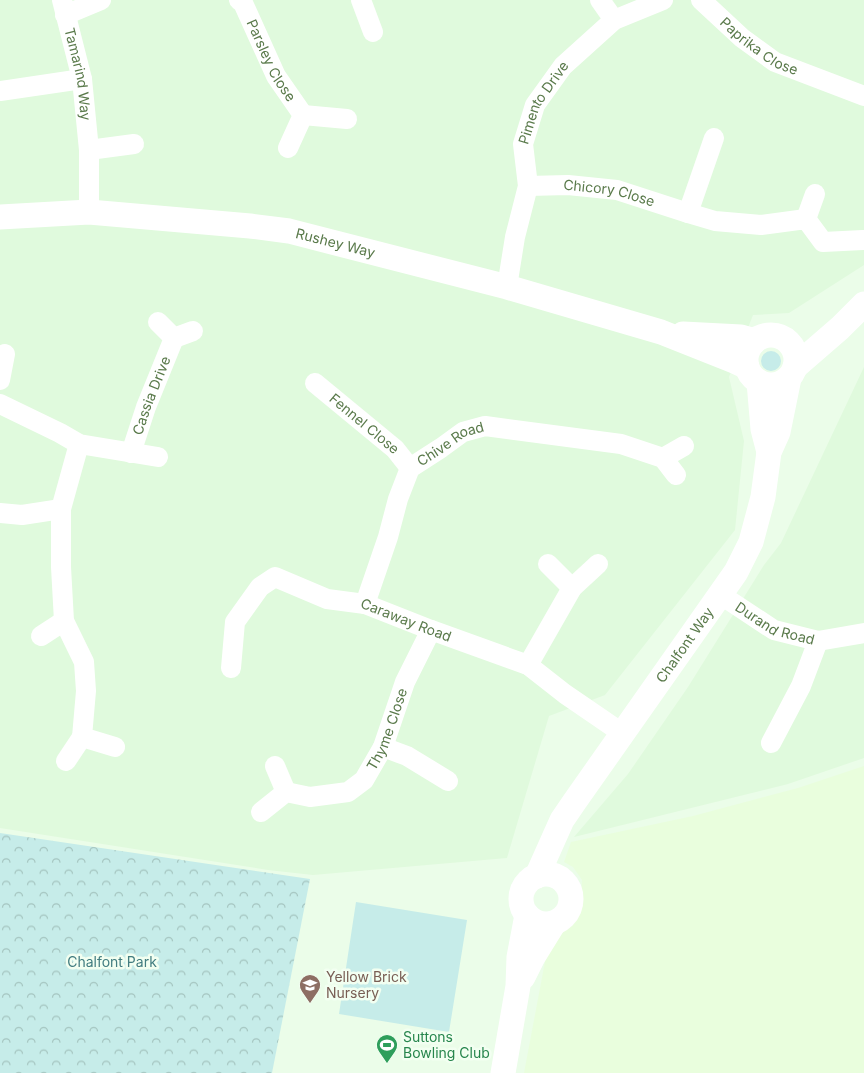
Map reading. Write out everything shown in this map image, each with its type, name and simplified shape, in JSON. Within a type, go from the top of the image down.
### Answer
[{"type":"street","points":[[63,7],[101,0]]},
{"type":"street","points":[[361,0],[373,32]]},
{"type":"street","points":[[600,0],[614,20]]},
{"type":"street","name":"Pimento Drive","points":[[507,287],[515,237],[528,186],[523,144],[535,105],[563,66],[614,20],[663,0]]},
{"type":"street","name":"Paprika Close","points":[[701,0],[742,38],[775,62],[828,75],[864,96]]},
{"type":"street","name":"Parsley Close","points":[[244,1],[276,76],[303,115],[346,120]]},
{"type":"street","name":"Tamarind Way","points":[[63,7],[82,79],[89,150],[89,212]]},
{"type":"street","points":[[0,91],[82,79]]},
{"type":"street","name":"Parsley Close","points":[[288,148],[303,115]]},
{"type":"street","points":[[688,213],[714,138]]},
{"type":"street","points":[[89,150],[134,144]]},
{"type":"street","name":"Chicory Close","points":[[528,186],[568,185],[617,190],[715,221],[761,225],[806,219]]},
{"type":"street","points":[[815,194],[806,219],[823,242],[863,240]]},
{"type":"street","name":"Rushey Way","points":[[0,217],[89,212],[289,231],[507,287],[661,332],[734,361],[753,375]]},
{"type":"street","points":[[788,342],[862,305]]},
{"type":"street","points":[[792,372],[796,360],[795,354],[793,348],[782,338],[768,336],[755,341],[750,346],[747,353],[753,375],[766,385],[782,383],[862,305]]},
{"type":"street","name":"Cassia Drive","points":[[158,322],[174,338]]},
{"type":"street","name":"Cassia Drive","points":[[131,453],[146,406],[174,338],[193,331]]},
{"type":"street","name":"Rushey Way","points":[[661,332],[741,337],[755,341]]},
{"type":"street","points":[[0,380],[5,354]]},
{"type":"street","name":"Chalfont Way","points":[[549,878],[562,820],[721,595],[736,572],[751,542],[763,497],[769,452],[778,432],[792,372]]},
{"type":"street","name":"Chalfont Way","points":[[753,375],[769,452]]},
{"type":"street","name":"Fennel Close","points":[[315,382],[395,450],[410,468]]},
{"type":"street","points":[[0,404],[79,444],[158,457]]},
{"type":"street","name":"Chive Road","points":[[365,604],[388,537],[398,499],[410,468],[463,432],[486,426],[621,444],[663,458]]},
{"type":"street","points":[[66,761],[82,737],[86,690],[84,662],[64,621],[61,567],[61,509],[79,444]]},
{"type":"street","points":[[676,475],[663,458],[684,446]]},
{"type":"street","points":[[0,513],[22,515],[61,509]]},
{"type":"street","points":[[548,564],[572,588]]},
{"type":"street","points":[[528,665],[572,588],[598,564]]},
{"type":"street","name":"Caraway Road","points":[[231,668],[235,622],[260,587],[275,577],[326,599],[365,604],[528,665],[565,694],[622,733]]},
{"type":"street","name":"Durand Road","points":[[721,595],[774,630],[818,641],[864,634]]},
{"type":"street","points":[[41,636],[64,621]]},
{"type":"street","name":"Thyme Close","points":[[286,792],[310,797],[348,792],[364,780],[383,747],[404,682],[431,630]]},
{"type":"street","points":[[772,743],[801,686],[818,641]]},
{"type":"street","points":[[82,737],[115,747]]},
{"type":"street","points":[[383,747],[407,756],[448,781]]},
{"type":"street","points":[[261,812],[286,792],[275,766]]},
{"type":"street","points":[[549,878],[566,884],[571,896],[568,912],[562,918],[547,925],[539,924],[526,915],[521,901],[522,893],[530,880],[549,878]]},
{"type":"street","points":[[503,1073],[518,986],[519,957],[526,915]]},
{"type":"street","points":[[518,986],[554,923]]},
{"type":"shaded area","points":[[0,0],[864,0],[864,265],[789,313],[753,315],[729,377],[744,441],[735,530],[605,695],[549,716],[507,858],[313,875],[268,870],[0,828]]},
{"type":"shaded area","points":[[864,367],[864,758],[788,784],[574,837],[628,774],[688,687],[764,565],[781,543]]},
{"type":"shaded area","points":[[864,766],[864,1073],[524,1073],[554,914],[568,911],[581,897],[582,880],[573,867],[564,862],[571,842],[693,816],[798,788]]},
{"type":"green space","points":[[767,351],[775,351],[781,357],[781,365],[775,371],[767,371],[761,365],[761,357]]},
{"type":"green space","name":"Chalfont Park","points":[[0,833],[310,879],[272,1073],[0,1073]]},
{"type":"green space","points":[[356,902],[467,920],[449,1032],[339,1014]]},
{"type":"place","name":"Yellow Brick Nursery","points":[[310,1004]]},
{"type":"place","name":"Suttons Bowling Club","points":[[387,1064]]}]
